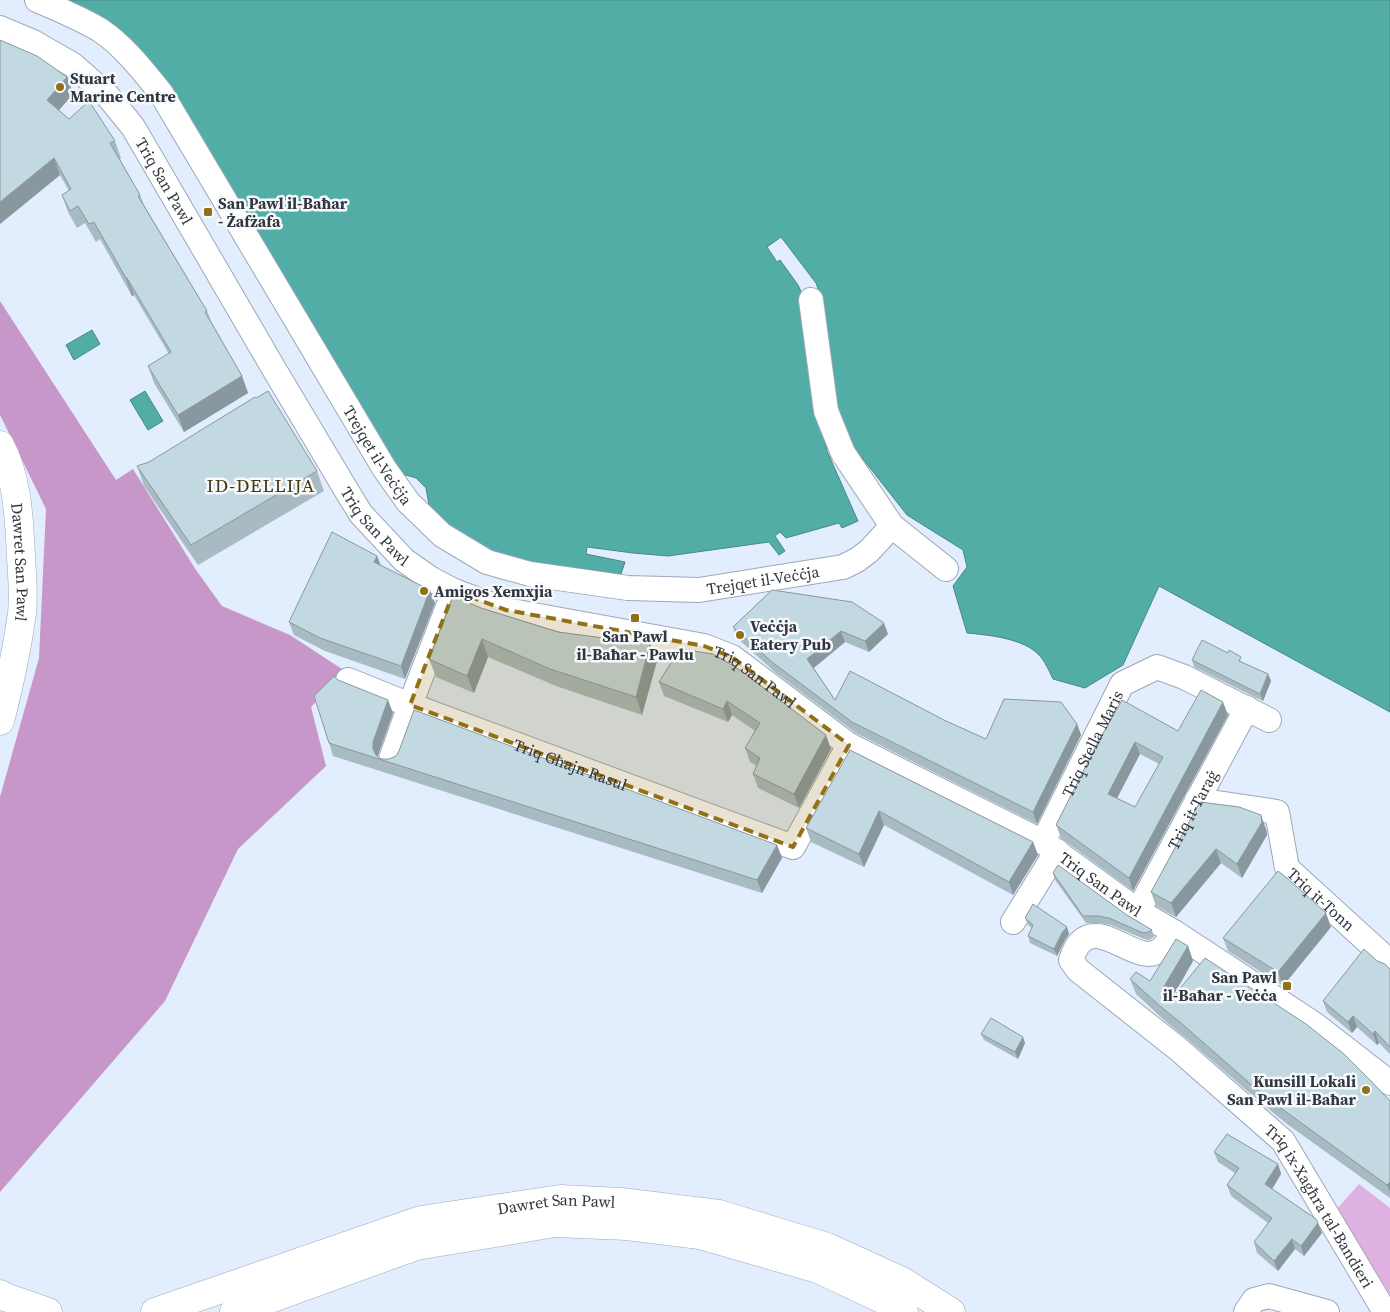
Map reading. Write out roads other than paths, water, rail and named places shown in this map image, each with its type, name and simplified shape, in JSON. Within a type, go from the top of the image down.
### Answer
[{"type":"highway","name":"Dawret San Pawl","points":[[0,445],[8,460],[18,512],[22,570],[22,612],[0,721]]},
{"type":"highway","name":"Dawret San Pawl","points":[[155,1312],[422,1220],[560,1199],[621,1202],[719,1214],[827,1247],[902,1280],[951,1312]]},
{"type":"highway","name":"Dawret San Pawl","points":[[234,1312],[416,1246],[555,1223],[627,1226],[700,1236],[818,1269],[884,1300],[904,1312]]},
{"type":"highway","points":[[0,1294],[48,1312]]},
{"type":"street","name":"Trejqet il-Veċċja","points":[[37,0],[101,31],[128,54],[161,93],[384,468],[408,502],[442,535],[487,562],[530,574],[628,588],[699,590],[843,567],[869,551],[892,526]]},
{"type":"street","name":"Triq San Pawl","points":[[0,28],[33,42],[73,65],[107,95],[133,127],[275,392],[361,514],[404,560],[431,579],[506,610],[704,646],[732,658],[849,745],[1050,847],[1138,911],[1174,932],[1314,1024],[1390,1082]]},
{"type":"street","points":[[811,300],[826,411],[843,453],[892,526],[946,568]]},
{"type":"street","points":[[391,759],[454,590]]},
{"type":"street","name":"Triq Stella Maris","points":[[1012,922],[1050,847],[1122,684],[1157,667],[1184,677],[1269,720]]},
{"type":"street","name":"Triq Għajn Rasul","points":[[348,680],[793,847],[849,745]]},
{"type":"street","name":"Triq it-Taraġ","points":[[1138,911],[1247,708]]},
{"type":"street","name":"Triq it-Tonn","points":[[1197,800],[1277,812],[1287,868],[1390,962]]},
{"type":"street","name":"Triq ix-Xagħra tal-Bandieri","points":[[1174,932],[1161,950],[1154,954],[1146,954],[1102,936],[1088,937],[1078,945],[1072,960],[1078,970],[1177,1048],[1283,1141],[1385,1312]]},
{"type":"street","points":[[1246,1312],[1254,1300],[1269,1296],[1327,1312]]},
{"type":"place","name":"Stuart Marine Centre","points":[[60,87]]},
{"type":"place","name":"San Pawl il-Baħar - Żafżafa","points":[[208,212]]},
{"type":"place","name":"Amigos Xemxjia","points":[[424,591]]},
{"type":"place","name":"San Pawl il-Baħar - Pawlu","points":[[635,618]]},
{"type":"place","name":"Veċċja Eatery Pub","points":[[740,635]]},
{"type":"place","name":"San Pawl il-Baħar - Veċċa","points":[[1287,986]]},
{"type":"place","name":"Kunsill Lokali San Pawl il-Baħar","points":[[1366,1090]]},
{"type":"district","name":"ID-DELLIJA","points":[[261,485]]}]
